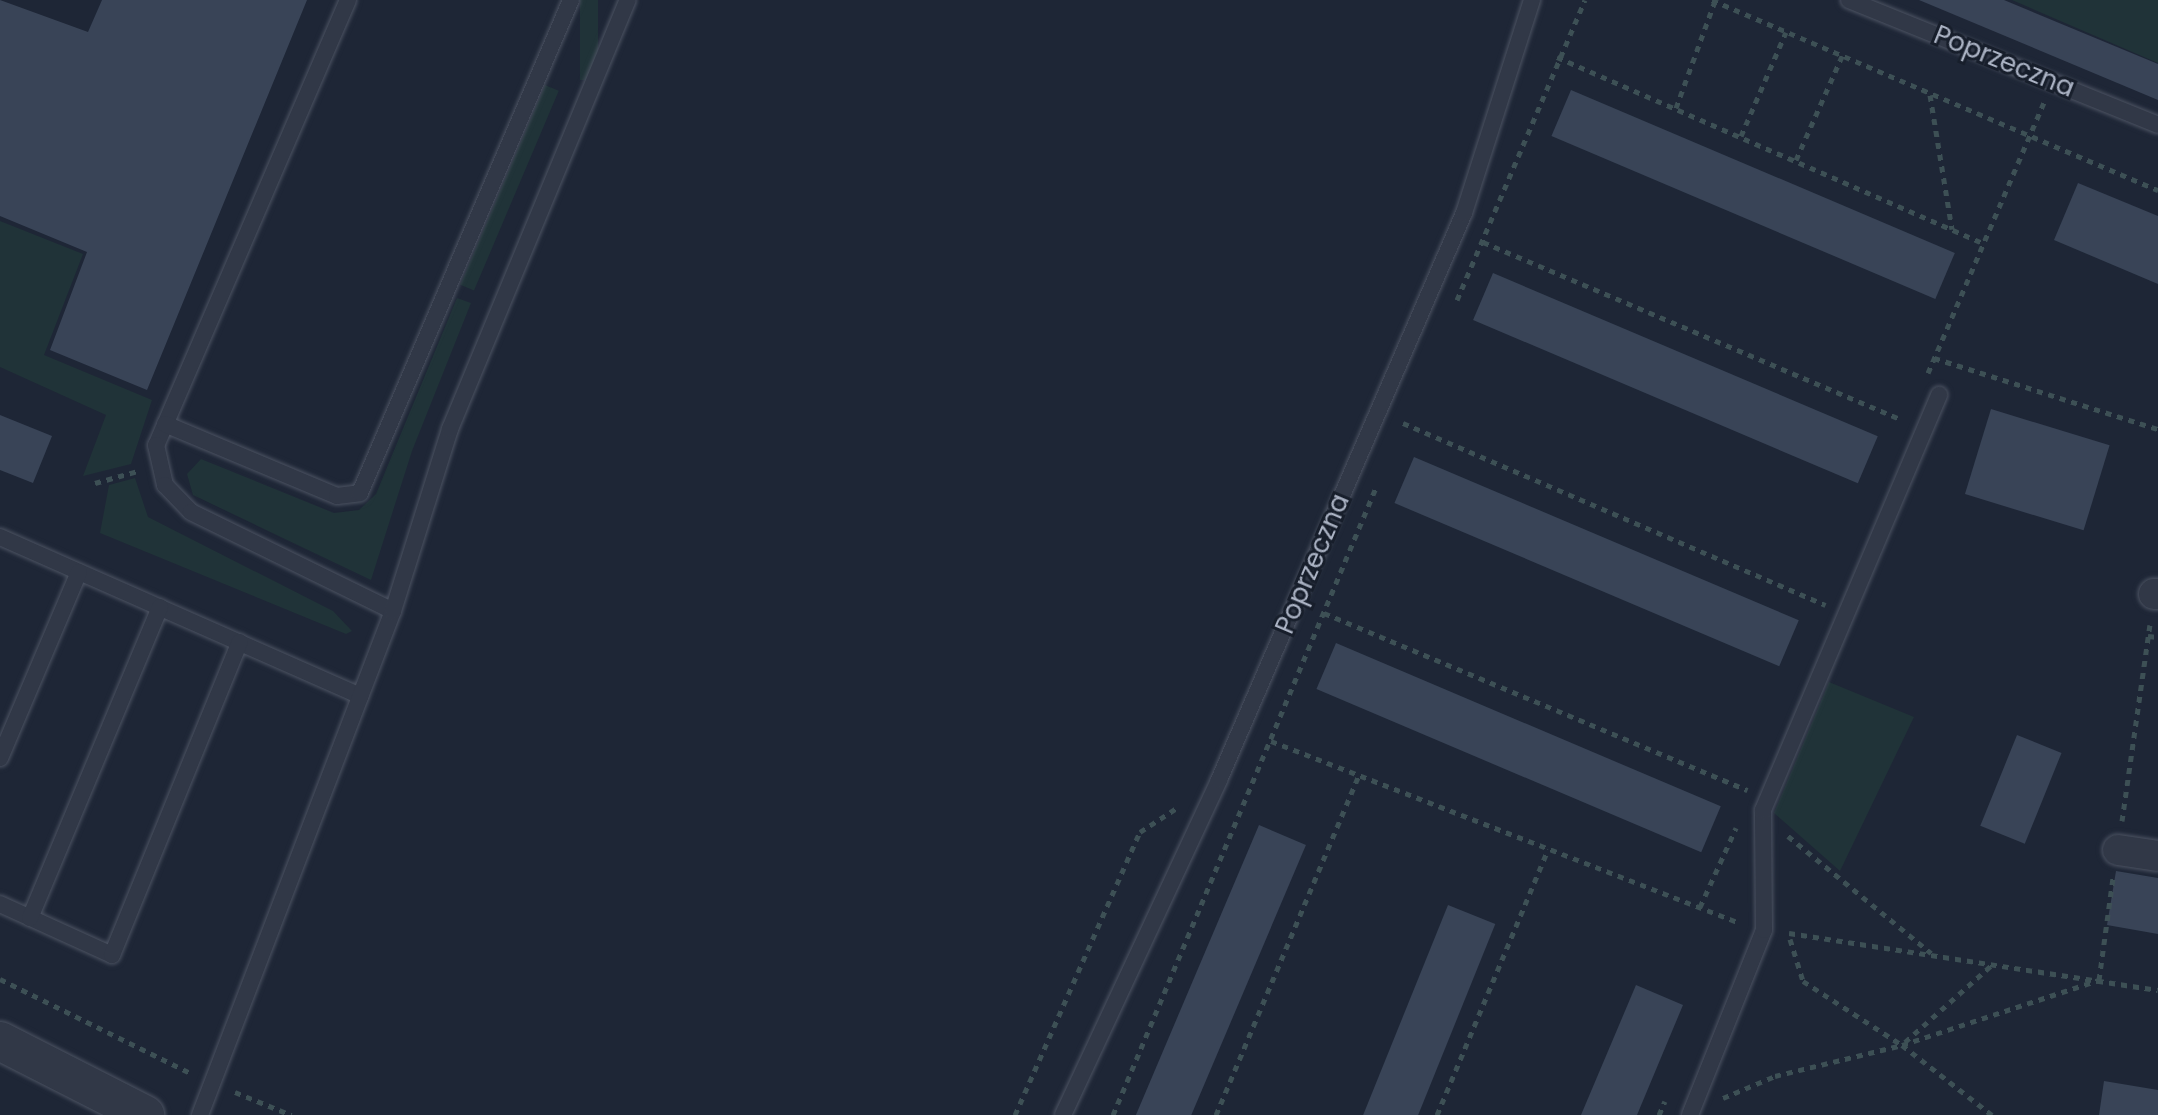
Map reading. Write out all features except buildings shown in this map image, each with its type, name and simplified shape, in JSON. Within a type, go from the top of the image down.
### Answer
[{"type":"street","points":[[2118,850],[2158,856]]},
{"type":"street","points":[[0,1041],[145,1115]]},
{"type":"lane","points":[[348,0],[156,445],[165,485],[191,512],[393,611]]},
{"type":"lane","points":[[165,424],[337,496],[360,493],[571,0]]},
{"type":"lane","points":[[200,1115],[393,611],[450,429],[628,0]]},
{"type":"lane","name":"Poprzeczna","points":[[1063,1115],[1219,780],[1464,213],[1532,0]]},
{"type":"lane","name":"Poprzeczna","points":[[1849,0],[2158,125]]},
{"type":"lane","points":[[1690,1113],[1764,930],[1763,810],[1939,395]]},
{"type":"lane","points":[[0,538],[361,696]]},
{"type":"lane","points":[[0,758],[79,572]]},
{"type":"lane","points":[[30,918],[160,607]]},
{"type":"lane","points":[[0,904],[112,955],[240,642]]},
{"type":"path","points":[[1452,312],[1557,57],[1585,0]]},
{"type":"path","points":[[1676,108],[1714,0],[2158,190]]},
{"type":"path","points":[[1741,136],[1786,32]]},
{"type":"path","points":[[1796,160],[1842,56]]},
{"type":"path","points":[[1557,57],[1985,244]]},
{"type":"path","points":[[1930,94],[1952,229]]},
{"type":"path","points":[[1483,242],[1908,422]]},
{"type":"path","points":[[1934,358],[2158,429]]},
{"type":"path","points":[[1397,438],[1410,409]]},
{"type":"path","points":[[1403,423],[1828,606]]},
{"type":"path","points":[[95,483],[142,470]]},
{"type":"path","points":[[1113,1115],[1379,481]]},
{"type":"path","points":[[2099,980],[2156,594]]},
{"type":"path","points":[[1324,613],[1753,792],[1763,810],[1839,883],[1932,954]]},
{"type":"path","points":[[2148,636],[2158,637]]},
{"type":"path","points":[[1271,741],[1764,930],[2158,990]]},
{"type":"path","points":[[1216,1115],[1359,774]]},
{"type":"path","points":[[1015,1115],[1140,832],[1219,780]]},
{"type":"path","points":[[1437,1115],[1548,849]]},
{"type":"path","points":[[1790,934],[1803,981],[1902,1045],[1992,1115]]},
{"type":"path","points":[[1902,1045],[1994,963]]},
{"type":"path","points":[[0,979],[213,1083],[291,1115]]},
{"type":"path","points":[[1663,1107],[1690,1113],[1775,1076],[1902,1045],[2099,980]]},
{"type":"green space","points":[[580,0],[598,0],[598,80],[580,80]]},
{"type":"green space","points":[[2012,0],[2158,0],[2158,63]]},
{"type":"green space","points":[[545,85],[559,91],[474,291],[460,285]]},
{"type":"green space","points":[[0,221],[83,254],[44,355],[152,400],[131,464],[83,476],[106,415],[0,367]]},
{"type":"green space","points":[[457,298],[471,303],[412,451],[371,580],[193,495],[187,474],[201,459],[334,513],[359,510],[376,494]]},
{"type":"green space","points":[[135,478],[148,517],[333,611],[352,631],[346,634],[100,533],[109,485]]},
{"type":"green space","points":[[1829,682],[1914,717],[1840,871],[1774,813]]}]
